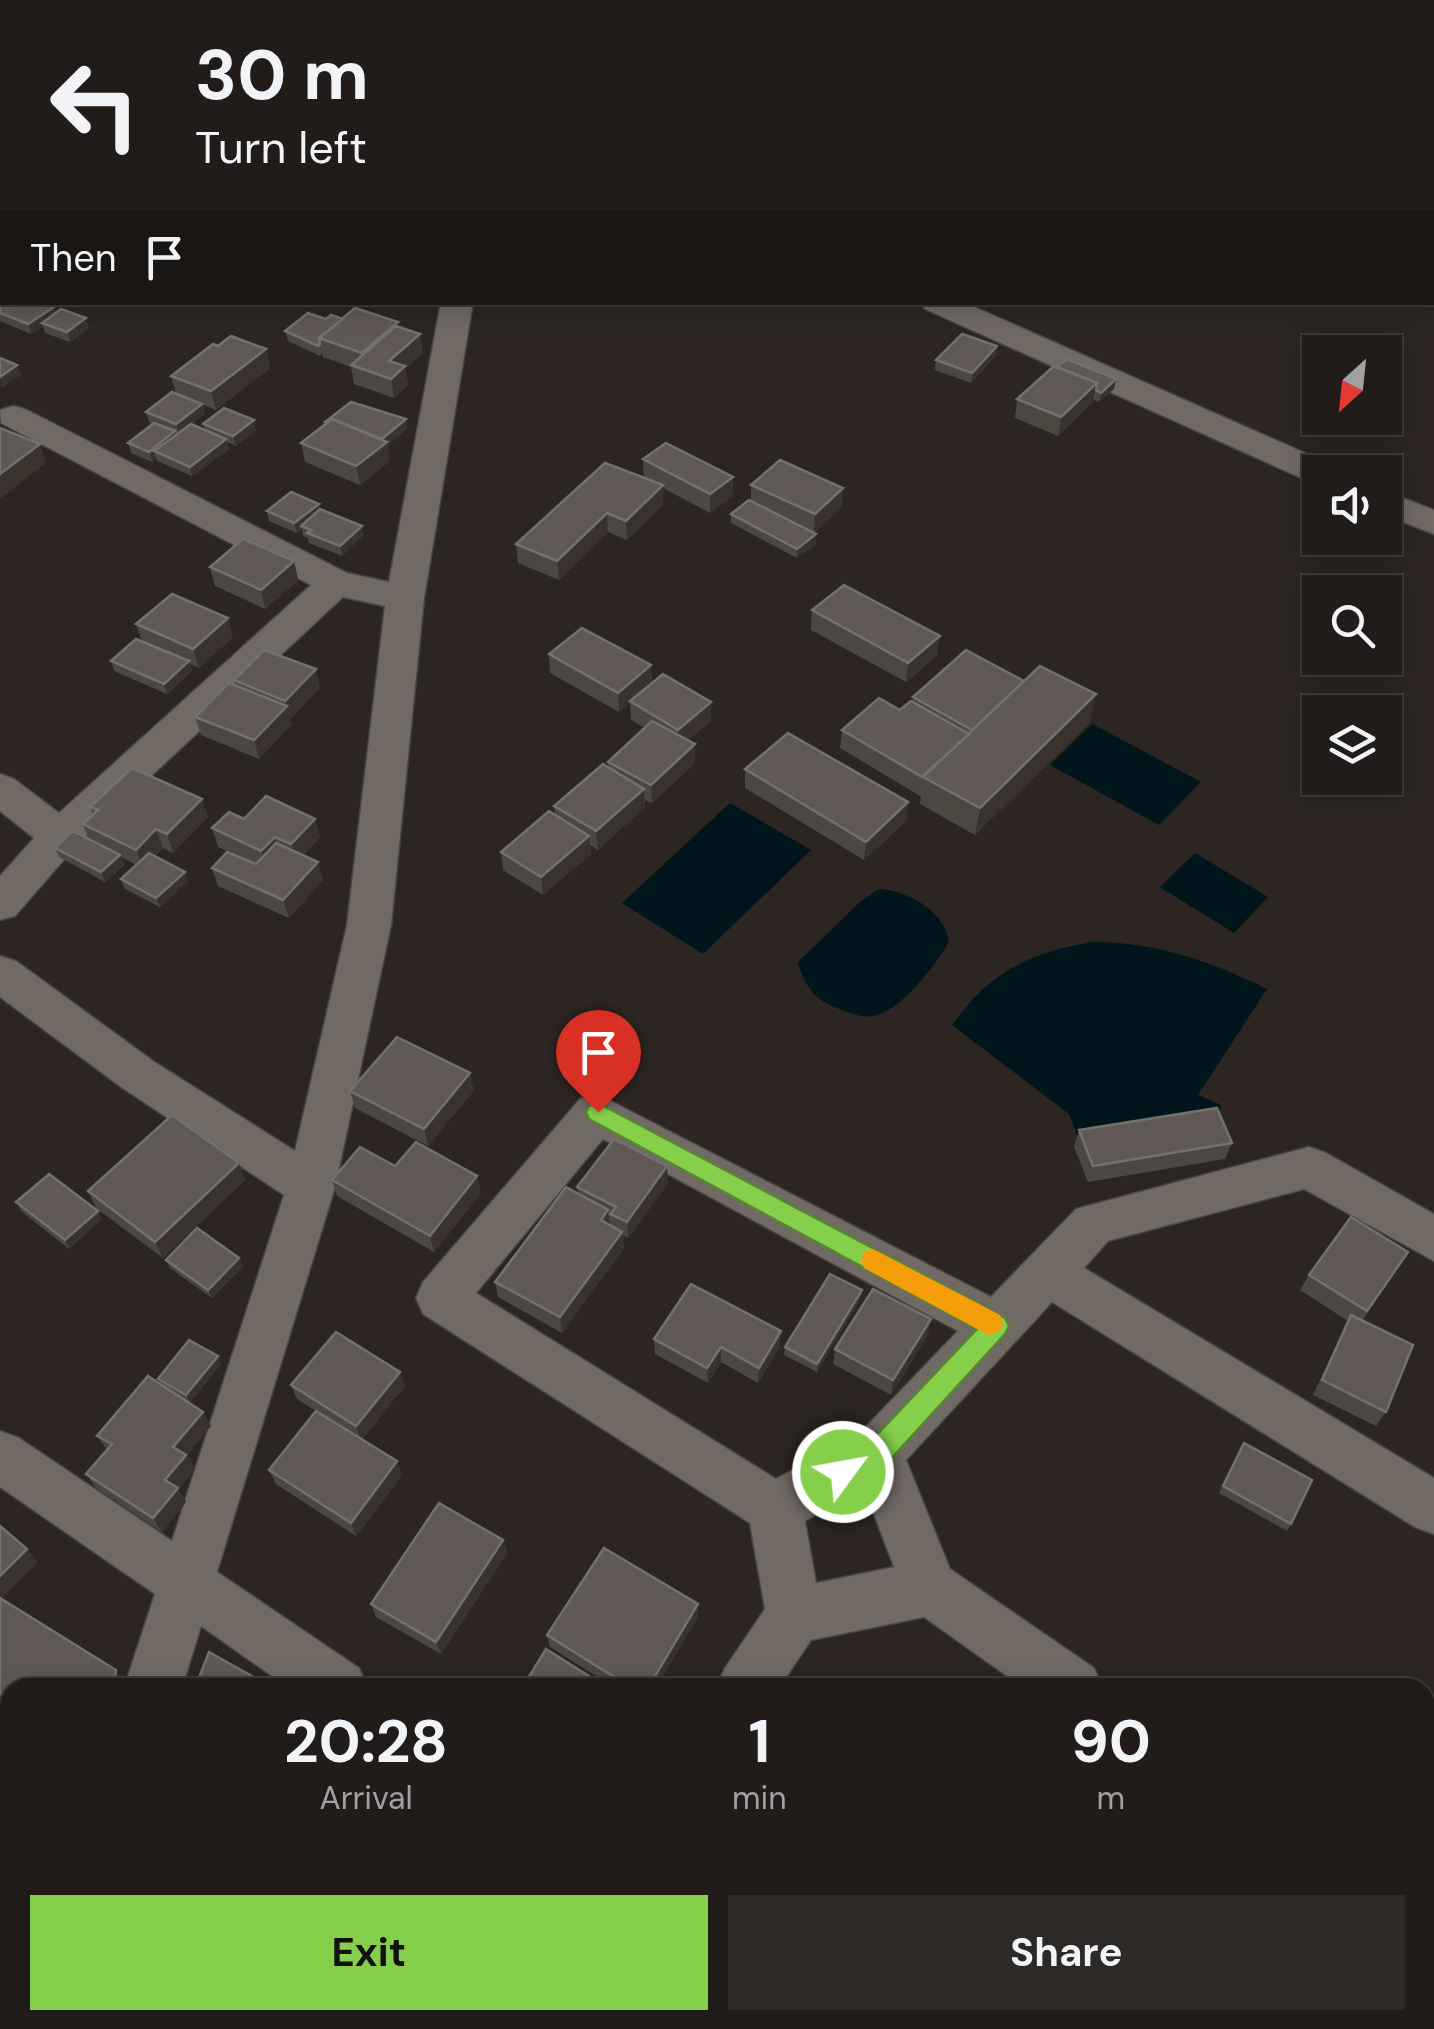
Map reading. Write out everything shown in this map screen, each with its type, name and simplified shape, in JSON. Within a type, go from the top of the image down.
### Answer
[{"type":"street","points":[[156,1678],[312,1187],[369,926],[405,598],[456,305]]},
{"type":"street","points":[[943,305],[1302,465]]},
{"type":"street","points":[[14,416],[336,584],[405,598]]},
{"type":"street","points":[[1402,510],[1434,524]]},
{"type":"street","points":[[0,904],[60,836],[336,584]]},
{"type":"street","points":[[0,788],[60,836]]},
{"type":"street","points":[[0,974],[137,1074],[312,1187]]},
{"type":"street","points":[[753,1678],[794,1615],[775,1508],[441,1298],[598,1112],[996,1326]]},
{"type":"street","points":[[775,1508],[877,1454],[1093,1224],[1309,1166],[1434,1240]]},
{"type":"street","points":[[1047,1272],[1434,1508]]},
{"type":"street","points":[[877,1454],[930,1588],[1060,1678]]},
{"type":"street","points":[[0,1456],[325,1678]]},
{"type":"street","points":[[794,1615],[930,1588]]},
{"type":"water","points":[[1092,724],[1201,782],[1159,825],[1050,765]]},
{"type":"water","points":[[730,803],[811,850],[703,954],[622,903]]},
{"type":"water","points":[[1195,853],[1268,897],[1234,933],[1160,887]]},
{"type":"water","points":[[879,889],[913,898],[933,912],[949,942],[905,997],[883,1013],[862,1016],[827,1004],[815,995],[798,962],[861,901]]},
{"type":"water","points":[[1092,942],[1138,945],[1182,955],[1267,989],[1198,1095],[1221,1105],[1216,1121],[1080,1143],[1069,1114],[952,1025],[981,991],[1012,968],[1048,952]]},
{"type":"building","points":[[0,306],[54,307],[28,324],[0,313]]},
{"type":"building","points":[[355,308],[398,322],[362,353],[319,338]]},
{"type":"building","points":[[61,309],[86,318],[67,332],[42,323]]},
{"type":"building","points":[[308,313],[343,319],[319,338],[318,346],[285,331]]},
{"type":"building","points":[[396,326],[420,334],[389,361],[405,366],[391,379],[351,365]]},
{"type":"building","points":[[962,334],[997,346],[972,373],[936,360]]},
{"type":"building","points":[[231,336],[266,349],[211,391],[171,376],[213,344],[218,346]]},
{"type":"building","points":[[0,358],[17,365],[0,377]]},
{"type":"building","points":[[1067,359],[1116,379],[1101,393],[1096,390],[1097,383],[1057,367]]},
{"type":"building","points":[[1054,366],[1097,383],[1061,417],[1017,399]]},
{"type":"building","points":[[172,392],[202,404],[176,424],[146,412]]},
{"type":"building","points":[[351,402],[406,419],[382,439],[332,419],[325,422]]},
{"type":"building","points":[[224,408],[254,420],[233,436],[203,424]]},
{"type":"building","points":[[332,419],[387,442],[356,466],[301,443]]},
{"type":"building","points":[[154,423],[175,431],[149,452],[128,443]]},
{"type":"building","points":[[191,424],[226,439],[190,467],[154,451]]},
{"type":"building","points":[[0,428],[40,444],[0,474]]},
{"type":"building","points":[[666,443],[733,477],[710,494],[643,459]]},
{"type":"building","points":[[780,460],[843,488],[815,514],[751,485]]},
{"type":"building","points":[[605,463],[663,485],[626,521],[607,513],[557,561],[516,544]]},
{"type":"building","points":[[291,492],[319,504],[294,523],[267,511]]},
{"type":"building","points":[[749,500],[816,534],[797,549],[731,514]]},
{"type":"building","points":[[320,509],[362,526],[340,546],[307,533],[311,530],[301,526]]},
{"type":"building","points":[[243,539],[294,561],[261,590],[210,567]]},
{"type":"building","points":[[844,585],[940,636],[908,663],[812,610]]},
{"type":"building","points":[[172,594],[228,618],[193,649],[136,624]]},
{"type":"building","points":[[582,628],[651,665],[618,693],[549,654]]},
{"type":"building","points":[[136,639],[189,661],[164,684],[111,661]]},
{"type":"building","points":[[264,650],[316,669],[285,701],[234,680]]},
{"type":"building","points":[[966,650],[1024,681],[972,730],[913,697]]},
{"type":"building","points":[[1040,666],[1096,694],[980,808],[923,777]]},
{"type":"building","points":[[663,674],[711,702],[678,730],[630,701]]},
{"type":"building","points":[[229,683],[287,706],[254,740],[195,717]]},
{"type":"building","points":[[879,698],[900,710],[911,701],[969,734],[922,777],[842,730]]},
{"type":"building","points":[[652,721],[695,744],[651,785],[608,762]]},
{"type":"building","points":[[788,733],[908,802],[866,842],[745,769]]},
{"type":"building","points":[[603,764],[644,789],[596,831],[554,806]]},
{"type":"building","points":[[132,768],[202,799],[167,834],[156,829],[136,850],[83,824],[98,810],[90,807]]},
{"type":"building","points":[[266,796],[315,819],[291,844],[275,837],[261,851],[212,828],[229,812],[244,819]]},
{"type":"building","points":[[549,811],[589,836],[541,877],[501,852]]},
{"type":"building","points":[[73,831],[120,855],[101,872],[55,848]]},
{"type":"building","points":[[276,843],[318,862],[283,900],[212,868],[227,852],[256,864]]},
{"type":"building","points":[[149,853],[185,872],[156,898],[121,879]]},
{"type":"building","points":[[397,1037],[470,1073],[424,1129],[350,1091]]},
{"type":"building","points":[[1217,1108],[1232,1143],[1093,1166],[1079,1130]]},
{"type":"building","points":[[172,1115],[239,1163],[155,1242],[88,1191]]},
{"type":"building","points":[[614,1139],[667,1166],[627,1222],[610,1214],[616,1207],[577,1187]]},
{"type":"building","points":[[416,1142],[477,1176],[430,1236],[332,1180],[360,1147],[395,1166]]},
{"type":"building","points":[[49,1174],[98,1211],[65,1240],[16,1202]]},
{"type":"building","points":[[566,1187],[608,1210],[601,1220],[622,1232],[560,1317],[495,1282]]},
{"type":"building","points":[[1351,1217],[1408,1252],[1367,1311],[1309,1275]]},
{"type":"building","points":[[197,1228],[239,1258],[208,1290],[166,1260]]},
{"type":"building","points":[[830,1274],[862,1290],[817,1364],[785,1347]]},
{"type":"building","points":[[691,1284],[781,1331],[759,1368],[721,1347],[707,1368],[654,1339]]},
{"type":"building","points":[[873,1289],[931,1319],[893,1380],[835,1349]]},
{"type":"building","points":[[1351,1315],[1413,1345],[1386,1412],[1322,1380]]},
{"type":"building","points":[[336,1332],[400,1372],[356,1426],[291,1385]]},
{"type":"building","points":[[189,1340],[218,1356],[186,1395],[158,1379]]},
{"type":"building","points":[[148,1376],[203,1412],[173,1447],[186,1455],[165,1480],[178,1488],[153,1518],[86,1474],[112,1444],[97,1436]]},
{"type":"building","points":[[316,1411],[397,1461],[351,1523],[269,1470]]},
{"type":"building","points":[[1244,1443],[1312,1480],[1291,1524],[1223,1486]]},
{"type":"building","points":[[439,1503],[503,1540],[436,1642],[371,1604]]},
{"type":"building","points":[[0,1526],[27,1549],[0,1576]]},
{"type":"building","points":[[604,1548],[698,1604],[654,1678],[616,1678],[547,1635]]},
{"type":"building","points":[[0,1598],[116,1670],[115,1678],[0,1678]]},
{"type":"building","points":[[546,1649],[592,1678],[528,1678]]},
{"type":"building","points":[[209,1652],[255,1678],[199,1678]]},
{"type":"slow traffic","points":[[873,1260],[990,1323]]},
{"type":"route","points":[[598,1112],[996,1326],[877,1454],[843,1472]]}]
